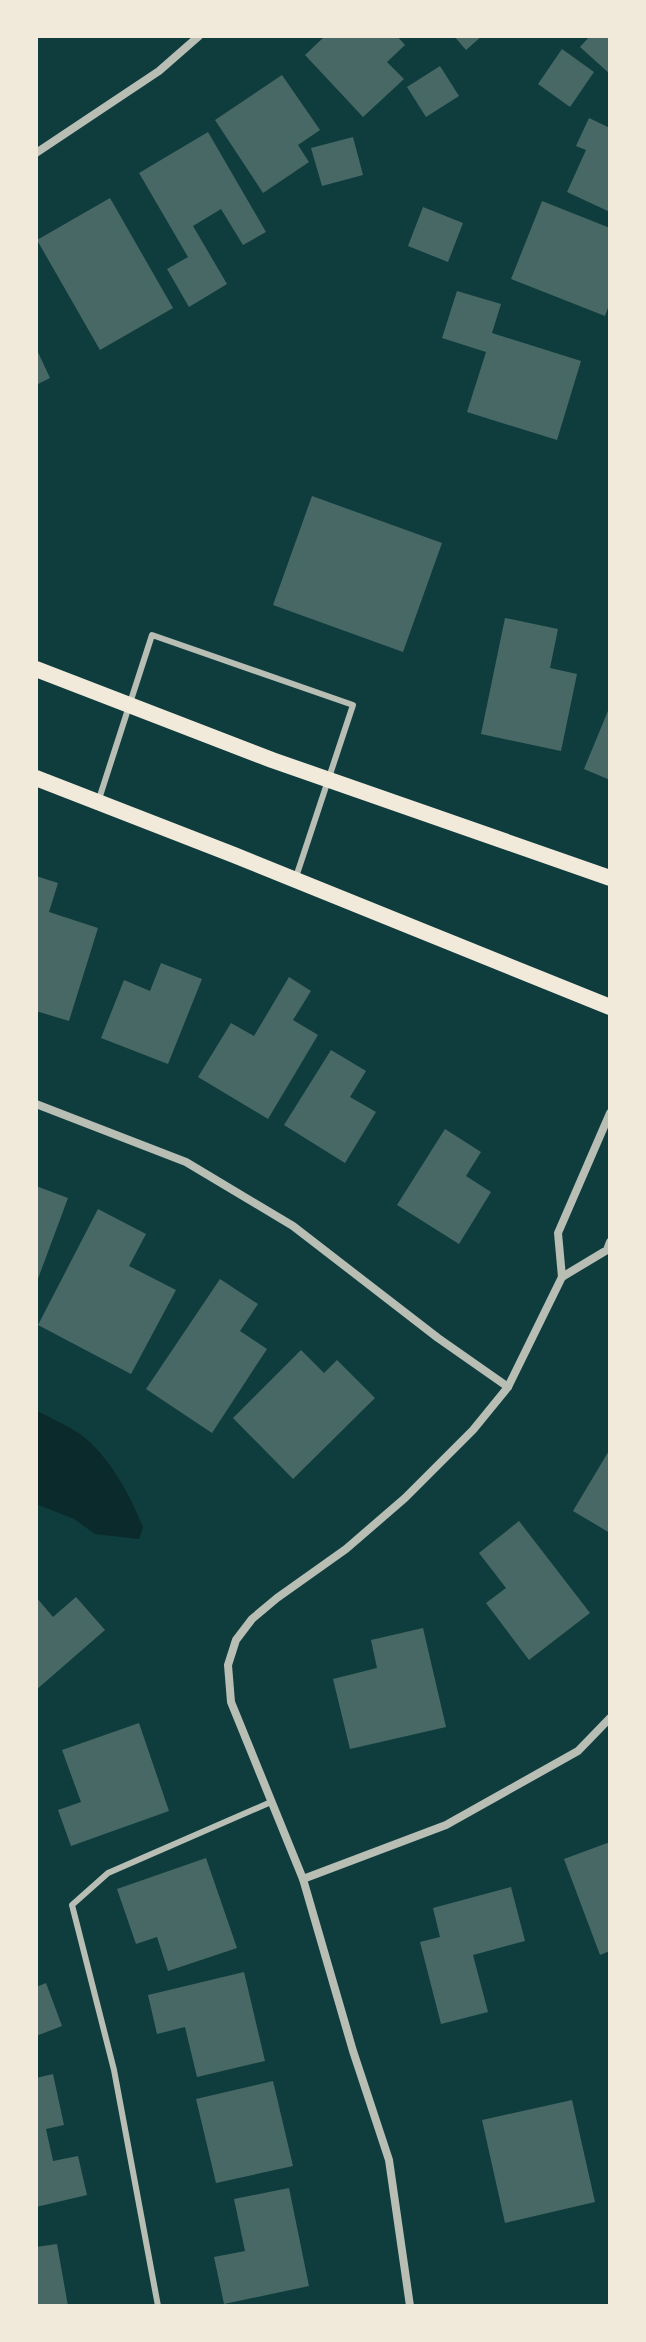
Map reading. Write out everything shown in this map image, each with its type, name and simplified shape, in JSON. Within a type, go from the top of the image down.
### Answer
[{"type":"main road","points":[[36,669],[330,780],[610,878]]},
{"type":"main road","points":[[36,778],[610,1007]]},
{"type":"street","points":[[36,153],[159,71],[199,36]]},
{"type":"street","points":[[36,1104],[186,1162],[293,1226],[438,1338],[508,1387]]},
{"type":"street","points":[[410,2306],[389,2160],[353,2051],[303,1879],[231,1702],[228,1665],[236,1640],[252,1619],[346,1549],[405,1498],[473,1430],[508,1387],[562,1277],[558,1233],[610,1113]]},
{"type":"street","points":[[562,1277],[607,1250],[610,1242]]},
{"type":"street","points":[[303,1879],[446,1825],[578,1751],[610,1718]]},
{"type":"lane","points":[[98,802],[152,635],[353,705],[295,880]]},
{"type":"lane","points":[[158,2306],[114,2070],[72,1905],[108,1873],[271,1802]]},
{"type":"water","points":[[36,1410],[80,1434],[100,1453],[118,1476],[138,1515],[143,1527],[139,1539],[95,1534],[74,1519],[36,1504]]},
{"type":"building","points":[[325,36],[397,36],[405,45],[387,62],[404,79],[363,117],[305,55]]},
{"type":"building","points":[[454,36],[482,36],[466,50]]},
{"type":"building","points":[[590,36],[610,36],[610,74],[580,47]]},
{"type":"building","points":[[562,49],[594,72],[570,107],[538,84]]},
{"type":"building","points":[[440,66],[459,96],[426,117],[407,87]]},
{"type":"building","points":[[282,75],[320,130],[298,145],[309,162],[263,193],[215,120]]},
{"type":"building","points":[[589,118],[610,128],[610,212],[567,192],[586,150],[576,146]]},
{"type":"building","points":[[208,132],[266,232],[243,245],[221,209],[193,226],[227,284],[189,307],[167,269],[188,257],[139,173]]},
{"type":"building","points":[[353,137],[363,175],[322,186],[311,148]]},
{"type":"building","points":[[110,198],[173,308],[100,350],[37,240]]},
{"type":"building","points":[[542,201],[610,228],[610,302],[605,316],[511,279]]},
{"type":"building","points":[[423,207],[463,223],[448,262],[408,246]]},
{"type":"building","points":[[457,291],[501,304],[492,333],[581,361],[557,440],[467,412],[486,352],[442,338]]},
{"type":"building","points":[[36,348],[50,378],[36,385]]},
{"type":"building","points":[[312,496],[442,543],[403,652],[273,605]]},
{"type":"building","points":[[505,618],[558,629],[550,668],[577,674],[561,751],[481,734]]},
{"type":"building","points":[[610,706],[610,780],[584,769]]},
{"type":"building","points":[[36,876],[58,883],[49,912],[98,928],[69,1021],[36,1011]]},
{"type":"building","points":[[161,963],[202,979],[168,1064],[101,1038],[124,980],[150,991]]},
{"type":"building","points":[[289,977],[311,991],[293,1020],[318,1035],[268,1119],[198,1077],[231,1023],[254,1036]]},
{"type":"building","points":[[331,1050],[366,1071],[350,1097],[376,1112],[345,1163],[284,1125]]},
{"type":"building","points":[[445,1129],[481,1152],[466,1176],[491,1192],[459,1244],[397,1205]]},
{"type":"building","points":[[36,1186],[68,1198],[36,1284]]},
{"type":"building","points":[[98,1209],[146,1234],[129,1266],[176,1290],[131,1374],[38,1325]]},
{"type":"building","points":[[220,1279],[258,1304],[240,1331],[267,1349],[212,1433],[146,1389]]},
{"type":"building","points":[[301,1350],[324,1373],[337,1360],[375,1398],[293,1479],[233,1418]]},
{"type":"building","points":[[610,1449],[610,1533],[573,1511]]},
{"type":"building","points":[[519,1521],[590,1613],[529,1660],[486,1603],[506,1588],[479,1553]]},
{"type":"building","points":[[36,1597],[53,1617],[76,1597],[105,1630],[36,1690]]},
{"type":"building","points":[[423,1628],[446,1727],[350,1749],[333,1679],[377,1668],[371,1640]]},
{"type":"building","points":[[139,1723],[169,1811],[71,1846],[58,1810],[81,1802],[62,1750]]},
{"type":"building","points":[[610,1842],[610,1951],[600,1955],[564,1859]]},
{"type":"building","points":[[206,1858],[237,1948],[168,1971],[157,1937],[136,1944],[117,1889]]},
{"type":"building","points":[[511,1887],[525,1941],[473,1955],[488,2012],[441,2024],[420,1942],[440,1937],[433,1908]]},
{"type":"building","points":[[244,1972],[265,2061],[197,2077],[185,2027],[157,2034],[148,1995]]},
{"type":"building","points":[[46,1983],[62,2026],[36,2036],[36,1987]]},
{"type":"building","points":[[53,2074],[64,2125],[46,2129],[53,2161],[78,2156],[87,2195],[36,2207],[36,2078]]},
{"type":"building","points":[[273,2081],[293,2166],[216,2183],[196,2099]]},
{"type":"building","points":[[572,2100],[595,2202],[505,2223],[482,2120]]},
{"type":"building","points":[[289,2188],[309,2286],[224,2304],[214,2257],[245,2251],[234,2199]]},
{"type":"building","points":[[57,2244],[68,2306],[36,2306],[36,2247]]}]
